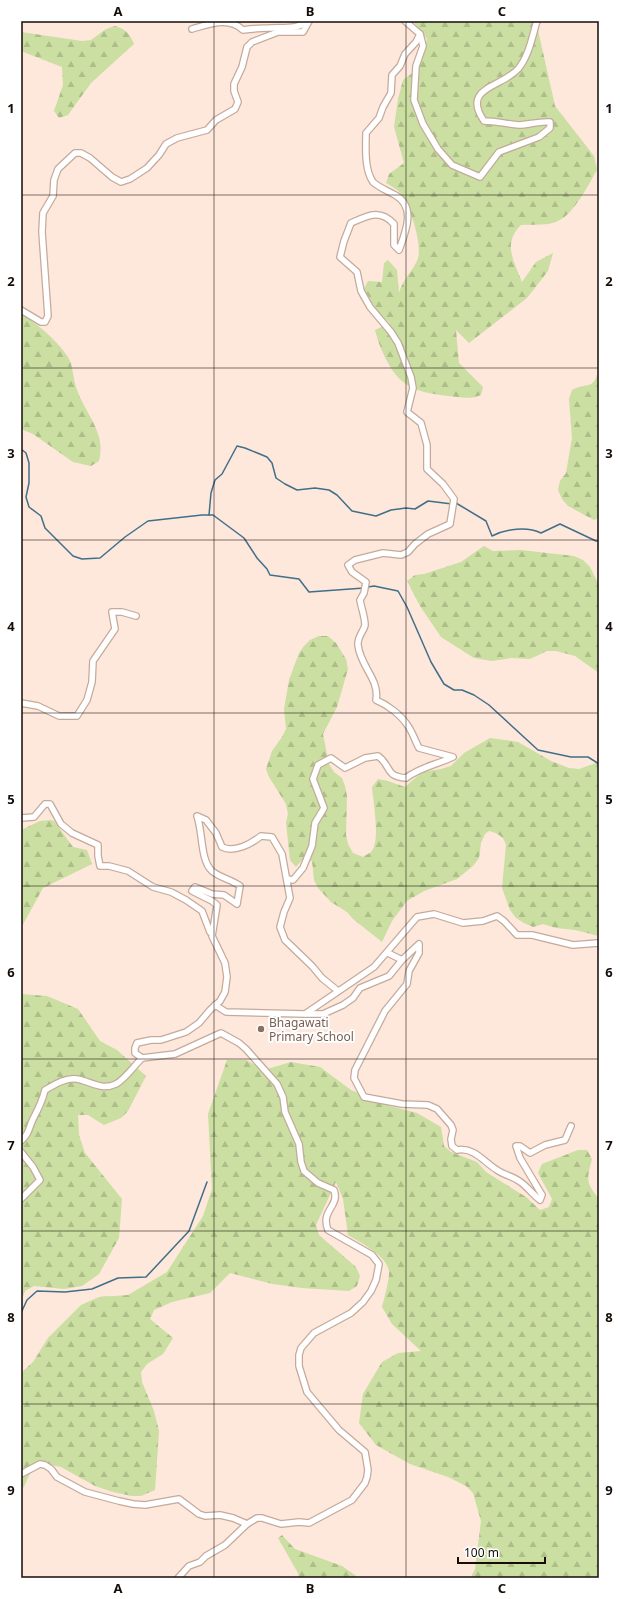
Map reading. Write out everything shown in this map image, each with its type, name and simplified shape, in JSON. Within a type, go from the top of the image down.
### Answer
[{"type":"street","points":[[192,29],[212,22],[228,22],[238,25],[243,30],[289,28],[304,25],[309,21]]},
{"type":"street","points":[[21,310],[41,322],[45,322],[48,316],[42,232],[43,213],[53,196],[54,180],[58,169],[75,153],[81,153],[90,158],[112,177],[121,182],[130,179],[147,168],[159,155],[166,144],[177,138],[207,130],[216,120],[235,109],[238,102],[234,91],[234,84],[242,67],[246,47],[252,42],[278,32],[303,32],[309,21]]},
{"type":"street","points":[[405,21],[420,34],[423,46],[416,66],[414,100],[423,124],[438,149],[452,165],[480,177],[499,152],[539,137],[550,128],[550,122],[540,121],[520,125],[484,120],[479,113],[477,101],[481,92],[504,81],[518,69],[528,52],[537,21]]},
{"type":"street","points":[[287,879],[293,880],[303,868],[312,846],[315,823],[324,808],[313,779],[318,765],[331,758],[345,768],[365,758],[378,756],[384,760],[390,773],[397,778],[406,778],[415,771],[426,766],[437,764],[452,757],[419,748],[413,739],[408,726],[387,705],[376,700],[378,692],[364,667],[358,645],[365,625],[360,600],[364,593],[366,582],[352,572],[348,565],[355,560],[376,555],[401,555],[408,552],[415,544],[428,534],[450,524],[452,515],[454,499],[443,484],[427,469],[427,445],[423,430],[418,420],[407,412],[413,388],[411,377],[398,343],[391,332],[370,307],[361,291],[357,272],[340,257],[351,223],[366,216],[381,214],[394,224],[394,245],[399,250],[407,230],[408,217],[405,204],[398,197],[374,182],[367,167],[366,133],[379,118],[391,93],[392,75],[400,66],[405,54],[416,42],[420,34]]},
{"type":"street","points":[[21,703],[38,706],[59,716],[77,716],[87,700],[92,682],[93,661],[115,629],[112,612],[122,612],[136,616]]},
{"type":"street","points":[[21,818],[34,817],[45,804],[50,804],[61,824],[72,833],[98,845],[100,866],[113,867],[128,871],[153,887],[171,892],[202,911],[208,922],[212,936],[225,962],[227,977],[225,992],[220,1001],[199,1023],[186,1032],[161,1040],[151,1040],[137,1043],[135,1053],[142,1058]]},
{"type":"street","points":[[212,936],[217,905],[212,901],[192,892],[195,886],[212,894],[224,895],[237,904],[240,886],[212,871],[204,856],[197,816],[206,820],[216,833],[222,847],[228,850],[252,844],[261,836],[272,837],[282,854],[290,898],[280,927],[284,940],[312,966],[322,978],[338,991]]},
{"type":"street","points":[[305,1014],[374,967],[388,953],[417,917],[434,914],[463,922],[483,921],[497,916],[517,935],[532,935],[573,945],[599,944]]},
{"type":"street","points":[[215,1005],[226,1012],[323,1014],[343,1005],[353,998],[360,988],[389,976],[402,960],[419,944],[419,952],[408,971],[407,984],[385,1011],[355,1070],[354,1078],[364,1097],[402,1104],[428,1105],[437,1109],[451,1125],[453,1130],[451,1139],[452,1146],[457,1150],[465,1149],[485,1160],[499,1172],[521,1182],[540,1200],[542,1195],[520,1158],[516,1146],[520,1146],[530,1153],[544,1145],[565,1140],[571,1126]]},
{"type":"street","points":[[388,953],[402,960]]},
{"type":"street","points":[[21,1141],[28,1134],[39,1109],[45,1090],[59,1082],[76,1079],[90,1084],[106,1087],[116,1084],[143,1057],[175,1054],[222,1033],[246,1048],[277,1084],[281,1092],[285,1112],[299,1144],[301,1162],[304,1171],[318,1183],[334,1190],[335,1200],[326,1214],[325,1222],[328,1230],[372,1254],[379,1264],[376,1280],[371,1291],[363,1302],[351,1313],[314,1333],[302,1348],[299,1355],[299,1366],[307,1392],[339,1430],[365,1452],[368,1470],[365,1483],[352,1500],[309,1523],[299,1522],[281,1524],[262,1518],[257,1518],[247,1524],[225,1546],[206,1556],[200,1562],[190,1566],[178,1578]]},
{"type":"street","points":[[21,1152],[34,1167],[40,1180],[21,1199]]},
{"type":"street","points":[[21,1474],[40,1464],[45,1465],[51,1468],[57,1477],[85,1492],[133,1504],[144,1505],[179,1499],[205,1516],[220,1515],[233,1518],[247,1524]]},
{"type":"green space","points":[[413,21],[536,21],[555,106],[594,156],[597,170],[585,192],[574,207],[562,219],[547,224],[521,225],[515,232],[512,239],[511,253],[522,282],[536,262],[553,253],[548,271],[527,298],[469,343],[456,330],[459,363],[483,387],[481,395],[473,397],[465,398],[424,392],[412,388],[402,381],[393,371],[385,357],[375,330],[390,323],[379,314],[364,289],[368,281],[382,282],[384,263],[388,260],[397,270],[399,293],[402,285],[417,261],[419,254],[415,227],[405,200],[399,192],[386,183],[389,174],[404,163],[394,127],[398,99],[403,80],[419,68],[427,39]]},
{"type":"green space","points":[[115,26],[127,32],[134,44],[91,83],[68,115],[59,118],[54,111],[63,85],[62,67],[21,51],[21,32],[82,41],[91,40],[106,29]]},
{"type":"green space","points":[[21,313],[52,338],[70,360],[76,387],[94,423],[100,441],[101,451],[99,461],[91,466],[73,462],[33,434],[21,429]]},
{"type":"green space","points":[[599,368],[599,518],[594,520],[568,506],[562,499],[558,490],[560,481],[566,473],[572,438],[569,399],[572,390],[578,387],[590,385],[595,380]]},
{"type":"green space","points":[[484,546],[493,551],[521,550],[574,556],[583,560],[590,567],[599,585],[599,673],[575,656],[556,651],[547,651],[530,659],[511,658],[492,661],[474,658],[441,637],[420,606],[407,581],[415,575],[424,574],[461,562]]},
{"type":"green space","points":[[319,636],[328,636],[336,643],[346,659],[348,669],[337,707],[323,734],[329,764],[334,772],[342,778],[345,786],[347,796],[346,835],[348,844],[353,853],[363,857],[371,852],[374,847],[376,831],[372,787],[378,779],[405,787],[422,772],[451,766],[464,753],[490,738],[518,742],[551,761],[569,768],[579,769],[599,762],[599,936],[543,924],[533,927],[516,918],[510,910],[502,888],[506,845],[504,839],[500,835],[489,831],[485,834],[481,843],[479,858],[473,866],[457,879],[424,891],[407,901],[392,921],[382,942],[353,919],[347,912],[331,902],[318,888],[314,880],[312,861],[302,860],[296,867],[290,860],[286,823],[288,814],[286,804],[269,777],[266,769],[272,751],[286,729],[284,709],[289,680],[299,653],[310,640]]},
{"type":"green space","points":[[40,821],[54,821],[73,847],[87,850],[92,864],[43,888],[21,928],[21,830]]},
{"type":"green space","points":[[21,994],[47,996],[78,1009],[100,1041],[117,1050],[146,1076],[128,1111],[121,1118],[104,1125],[88,1115],[78,1115],[79,1135],[85,1153],[122,1199],[119,1238],[99,1274],[82,1286],[64,1289],[34,1286],[25,1291],[21,1302]]},
{"type":"green space","points":[[227,1060],[246,1060],[264,1070],[291,1062],[320,1067],[351,1090],[390,1106],[417,1113],[441,1127],[444,1146],[451,1152],[477,1162],[486,1172],[526,1197],[540,1210],[549,1207],[552,1199],[538,1173],[542,1164],[578,1150],[587,1150],[592,1159],[588,1180],[591,1188],[599,1199],[599,1578],[469,1578],[475,1569],[481,1521],[473,1493],[466,1486],[448,1477],[410,1464],[376,1445],[359,1423],[363,1394],[382,1362],[398,1353],[421,1351],[392,1324],[382,1307],[389,1278],[387,1265],[372,1250],[348,1235],[343,1199],[336,1182],[316,1225],[319,1235],[356,1267],[360,1276],[357,1286],[349,1291],[302,1288],[273,1284],[230,1273],[210,1293],[172,1302],[154,1310],[150,1319],[173,1338],[163,1354],[147,1364],[141,1372],[142,1382],[154,1411],[159,1431],[155,1490],[141,1496],[132,1496],[113,1492],[95,1486],[61,1467],[36,1462],[21,1492],[21,1373],[33,1362],[48,1338],[81,1305],[99,1297],[128,1295],[167,1272],[203,1216],[212,1189],[208,1114]]},
{"type":"green space","points":[[282,1535],[295,1549],[342,1566],[359,1578],[299,1578],[298,1573],[278,1538]]},
{"type":"waterway","points":[[209,515],[211,493],[215,480],[222,474],[237,446],[267,457],[272,463],[276,478],[285,484],[297,490],[315,488],[329,490],[337,495],[352,511],[376,516],[391,510],[406,508],[415,509],[428,501],[452,504]]},
{"type":"waterway","points":[[21,449],[26,453],[29,463],[29,483],[26,497],[29,507],[41,516],[45,528],[73,556],[82,559],[100,558],[125,537],[148,521],[213,515],[244,538],[270,575],[299,579],[309,592],[364,588]]},
{"type":"waterway","points":[[456,503],[486,521],[492,536],[516,529],[541,533],[560,524],[599,541]]},
{"type":"waterway","points":[[368,587],[374,586],[398,591],[407,607],[431,662],[444,684],[454,690],[462,690],[474,695],[489,705],[538,750],[571,757],[588,757],[599,764]]},
{"type":"waterway","points":[[21,1313],[27,1300],[37,1291],[65,1292],[92,1289],[118,1278],[146,1277],[189,1231],[207,1182]]},
{"type":"place","name":"Bhagawati Primary School","points":[[261,1029]]}]
